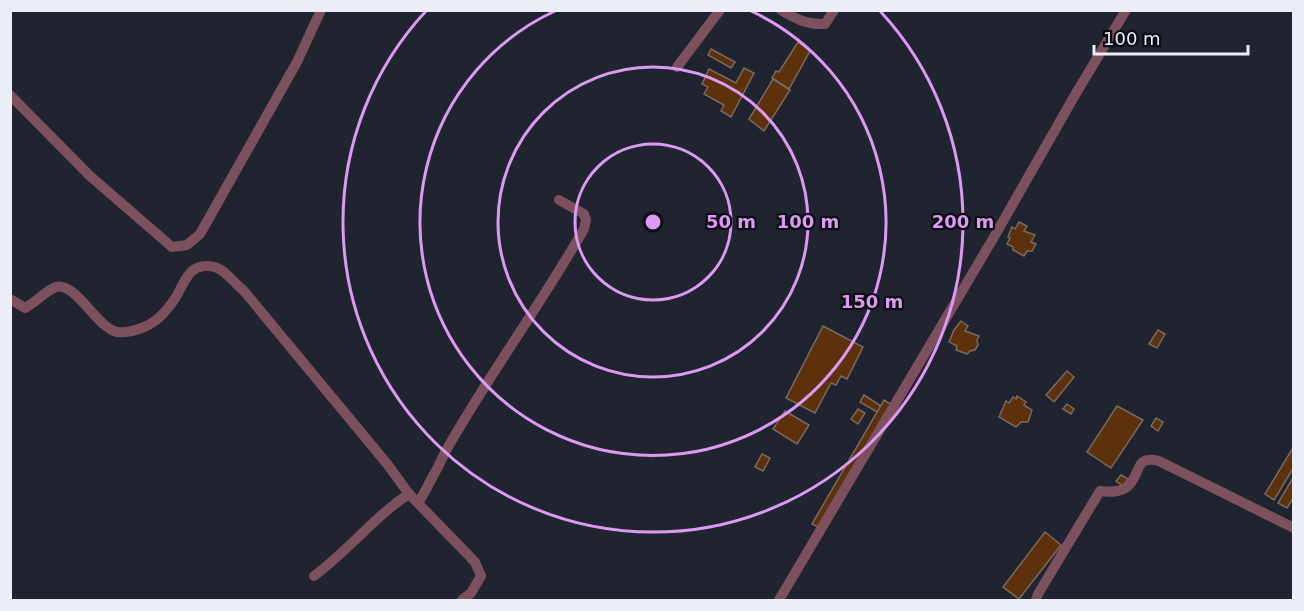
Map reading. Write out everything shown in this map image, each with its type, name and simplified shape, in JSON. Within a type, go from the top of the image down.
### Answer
[{"type":"street","points":[[10,95],[90,176],[172,247],[187,244],[200,234],[297,62],[321,10]]},
{"type":"street","points":[[677,67],[720,10]]},
{"type":"street","points":[[781,10],[799,21],[813,25],[825,24],[834,10]]},
{"type":"street","points":[[779,600],[1126,10]]},
{"type":"street","points":[[418,503],[499,363],[528,322],[584,229],[586,220],[584,214],[559,200]]},
{"type":"street","points":[[10,299],[26,308],[57,286],[62,287],[75,294],[105,326],[117,332],[132,331],[149,326],[161,316],[175,299],[187,275],[194,269],[202,266],[217,268],[224,272],[244,291],[388,465],[409,494],[475,562],[481,576],[478,584],[462,600]]},
{"type":"street","points":[[1036,600],[1100,491],[1114,492],[1128,486],[1142,462],[1148,459],[1159,461],[1293,528]]},
{"type":"street","points":[[314,576],[339,557],[387,511],[409,494]]},
{"type":"building","points":[[798,42],[810,51],[789,89],[772,78],[776,71],[779,72]]},
{"type":"building","points":[[711,49],[735,62],[731,68],[708,55]]},
{"type":"building","points":[[744,68],[754,73],[731,117],[721,111],[724,105],[704,94],[708,87],[702,84],[709,69],[736,83]]},
{"type":"building","points":[[773,79],[790,90],[764,131],[749,119]]},
{"type":"building","points":[[1019,222],[1027,226],[1024,231],[1035,235],[1031,242],[1036,244],[1032,251],[1027,251],[1024,256],[1007,244],[1012,227],[1015,229]]},
{"type":"building","points":[[961,321],[968,326],[965,331],[979,336],[975,350],[967,354],[956,350],[957,346],[949,342]]},
{"type":"building","points":[[823,326],[863,347],[847,379],[841,376],[836,385],[831,383],[815,413],[786,398]]},
{"type":"building","points":[[1158,330],[1165,334],[1157,348],[1149,344]]},
{"type":"building","points":[[1067,371],[1074,377],[1054,402],[1046,395]]},
{"type":"building","points":[[864,395],[881,406],[877,412],[860,402]]},
{"type":"building","points":[[1017,396],[1026,402],[1024,405],[1032,410],[1028,422],[1021,422],[1016,427],[999,417],[1006,401],[1009,403],[1013,397],[1016,399]]},
{"type":"building","points":[[884,400],[892,405],[820,528],[812,524]]},
{"type":"building","points":[[1067,404],[1074,409],[1071,414],[1063,409]]},
{"type":"building","points":[[1117,406],[1143,420],[1111,468],[1087,452]]},
{"type":"building","points":[[858,409],[865,413],[858,424],[851,419]]},
{"type":"building","points":[[785,411],[809,425],[797,444],[773,429]]},
{"type":"building","points":[[1156,418],[1163,422],[1158,431],[1151,426]]},
{"type":"building","points":[[1294,446],[1294,467],[1274,500],[1265,494]]},
{"type":"building","points":[[762,454],[770,458],[763,471],[755,467]]},
{"type":"building","points":[[1121,475],[1128,479],[1123,486],[1116,481]]},
{"type":"building","points":[[1294,476],[1294,497],[1287,508],[1278,503]]},
{"type":"building","points":[[1045,532],[1061,545],[1019,599],[1003,587]]}]
